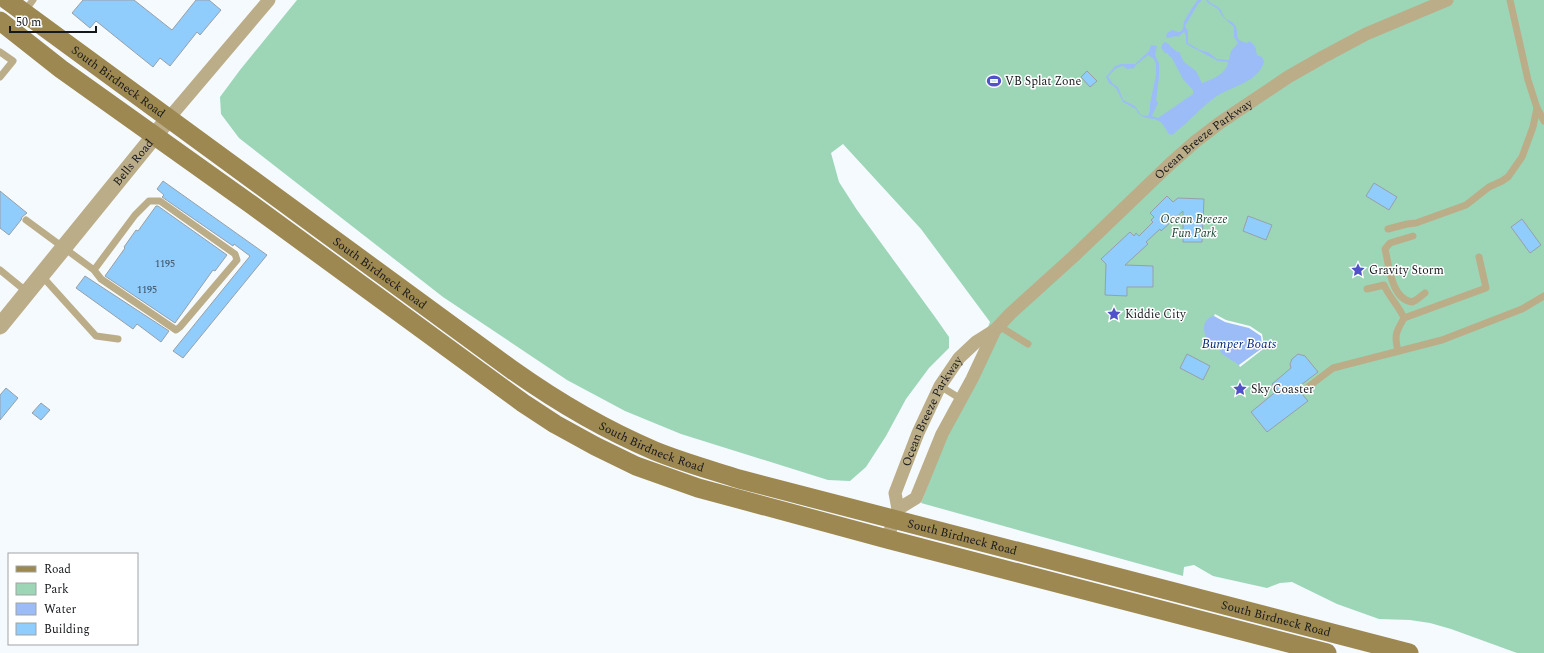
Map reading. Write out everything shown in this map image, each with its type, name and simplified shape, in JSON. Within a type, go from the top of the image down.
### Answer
[{"type":"main road","name":"South Birdneck Road","points":[[7,0],[28,6],[169,118],[511,369],[580,414],[617,434],[656,451],[739,479],[896,514],[1123,580],[1409,653]]},
{"type":"main road","name":"South Birdneck Road","points":[[0,21],[61,69],[252,205],[523,403],[555,424],[636,466],[698,488],[887,539],[1327,653]]},
{"type":"street","name":"Bells Road","points":[[0,326],[154,135],[269,0]]},
{"type":"street","name":"Ocean Breeze Parkway","points":[[887,539],[896,514],[895,493],[918,433],[940,386],[959,358],[976,342],[997,328],[1011,313],[1073,258],[1171,163],[1226,118],[1288,77],[1333,51],[1366,34],[1447,0]]},
{"type":"street","name":"Ocean Breeze Parkway","points":[[896,514],[916,498],[942,434],[972,379],[997,328]]},
{"type":"lane","points":[[1510,0],[1528,80],[1537,108],[1544,121]]},
{"type":"lane","points":[[0,52],[13,62],[0,78]]},
{"type":"lane","points":[[1537,108],[1544,114]]},
{"type":"lane","points":[[1388,229],[1416,223],[1466,205],[1497,182],[1502,181],[1508,176],[1522,157],[1536,117],[1537,108]]},
{"type":"lane","points":[[26,220],[94,270],[101,279],[176,330],[237,260],[235,254],[160,201],[153,200],[149,201],[135,215],[94,270]]},
{"type":"lane","points":[[1413,236],[1390,243],[1385,249],[1394,287],[1402,298],[1409,301],[1416,300],[1425,293]]},
{"type":"lane","points":[[1398,351],[1395,339],[1396,333],[1404,318],[1486,288],[1479,257]]},
{"type":"lane","points":[[0,270],[27,292]]},
{"type":"lane","points":[[41,275],[96,336],[118,339]]},
{"type":"lane","points":[[1367,289],[1384,285],[1387,293],[1400,309],[1404,318]]},
{"type":"lane","points":[[1308,387],[1333,368],[1442,340],[1522,309],[1544,296]]},
{"type":"lane","points":[[1409,301],[1411,315]]},
{"type":"lane","points":[[997,328],[1028,344]]},
{"type":"lane","points":[[940,386],[961,399]]},
{"type":"green space","name":"Ocean Breeze Fun Park","points":[[297,0],[1544,0],[1544,653],[1517,653],[1430,623],[1410,620],[1379,619],[1337,604],[1292,582],[1280,583],[1267,588],[1213,576],[1194,565],[1184,567],[1183,576],[921,503],[990,322],[921,229],[843,144],[831,153],[839,182],[857,210],[949,337],[949,348],[929,368],[906,399],[886,436],[866,467],[850,481],[828,480],[681,434],[625,411],[567,380],[443,297],[239,138],[221,114],[220,97]]},
{"type":"water","points":[[1198,0],[1202,0],[1185,26],[1188,31],[1188,43],[1200,50],[1208,52],[1217,59],[1229,60],[1231,51],[1238,43],[1234,37],[1234,27],[1223,17],[1218,9],[1208,3],[1206,0],[1208,0],[1219,8],[1225,18],[1233,23],[1237,30],[1239,40],[1248,43],[1249,41],[1253,44],[1257,55],[1262,57],[1264,62],[1261,69],[1251,79],[1217,96],[1172,135],[1169,134],[1164,125],[1159,121],[1143,117],[1138,113],[1136,109],[1123,102],[1116,88],[1109,83],[1106,77],[1115,66],[1121,64],[1135,64],[1149,51],[1151,45],[1157,46],[1155,55],[1159,63],[1159,78],[1156,100],[1158,103],[1152,116],[1158,118],[1193,94],[1193,90],[1183,79],[1172,58],[1161,48],[1163,43],[1165,42],[1169,44],[1177,52],[1179,52],[1184,62],[1196,71],[1202,83],[1222,73],[1228,62],[1218,61],[1188,45],[1186,43],[1186,36],[1184,32],[1178,37],[1166,37],[1167,33],[1172,30],[1180,32],[1182,30],[1185,20]],"holes":[[[1148,55],[1154,59],[1156,64],[1156,75],[1150,110],[1148,116],[1141,115],[1135,106],[1123,100],[1118,87],[1113,84],[1108,77],[1118,67],[1123,66],[1127,69],[1134,68]]]},
{"type":"water","name":"Bumper Boats","points":[[1214,316],[1225,322],[1249,328],[1261,336],[1261,349],[1239,365],[1222,354],[1217,346],[1207,342],[1205,334],[1205,323]]},
{"type":"pier","points":[[1215,314],[1226,320],[1250,326],[1262,334],[1264,345],[1262,350],[1240,367],[1239,365],[1261,349],[1261,336],[1249,328],[1225,322],[1214,316]]},
{"type":"building","points":[[83,0],[134,0],[172,30],[196,0],[209,0],[221,10],[200,35],[197,32],[170,66],[160,58],[153,67],[96,21],[90,28],[72,13]]},
{"type":"building","points":[[1087,71],[1097,81],[1090,87],[1081,77]]},
{"type":"building","points":[[163,181],[267,255],[183,358],[173,351],[250,256],[162,197],[164,195],[157,189]]},
{"type":"building","points":[[1374,183],[1397,197],[1389,210],[1366,196]]},
{"type":"building","points":[[0,191],[27,213],[22,217],[9,235],[0,228]]},
{"type":"building","points":[[1167,196],[1173,202],[1178,198],[1204,199],[1202,242],[1183,242],[1183,211],[1161,231],[1160,229],[1146,242],[1148,244],[1125,265],[1153,266],[1153,287],[1127,287],[1127,296],[1105,295],[1106,264],[1101,259],[1130,232],[1134,236],[1136,233],[1139,236],[1153,222],[1151,220],[1154,217],[1150,213]]},
{"type":"building","points":[[156,206],[227,255],[215,271],[213,270],[175,323],[105,276],[136,230],[138,231]]},
{"type":"building","points":[[1248,216],[1272,225],[1266,240],[1243,231]]},
{"type":"building","points":[[1522,219],[1541,245],[1530,253],[1511,227]]},
{"type":"building","points":[[85,276],[169,331],[161,342],[137,324],[133,329],[76,288]]},
{"type":"building","points":[[1187,354],[1210,366],[1203,380],[1180,368]]},
{"type":"building","points":[[1298,354],[1305,356],[1318,372],[1297,388],[1308,401],[1267,432],[1251,412],[1278,390],[1272,384],[1291,368],[1290,364],[1292,359]]},
{"type":"building","points":[[6,388],[18,398],[0,420],[0,395]]},
{"type":"building","points":[[41,403],[50,410],[41,420],[32,413]]},
{"type":"place","name":"VB Splat Zone","points":[[994,81]]},
{"type":"place","name":"Gravity Storm","points":[[1358,270]]},
{"type":"place","name":"Kiddie City","points":[[1114,314]]},
{"type":"place","name":"Sky Coaster","points":[[1240,389]]}]
